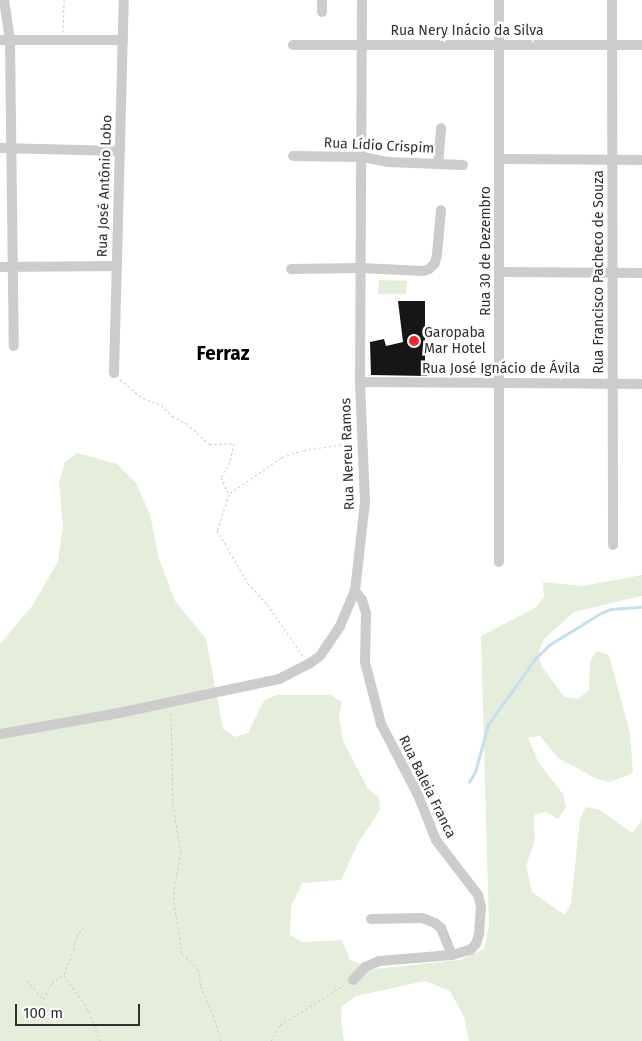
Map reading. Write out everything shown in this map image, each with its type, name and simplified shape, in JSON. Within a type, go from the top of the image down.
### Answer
[{"type":"street","points":[[4,0],[12,149],[14,346]]},
{"type":"street","name":"Rua José Antônio Lobo","points":[[114,374],[124,0]]},
{"type":"street","points":[[322,0],[322,12]]},
{"type":"street","name":"Rua Nereu Ramos","points":[[0,734],[270,682],[309,664],[320,656],[335,636],[355,591],[365,502],[360,382],[362,0]]},
{"type":"street","name":"Rua 30 de Dezembro","points":[[499,0],[500,562]]},
{"type":"street","name":"Rua Francisco Pacheco de Souza","points":[[612,0],[613,545]]},
{"type":"street","points":[[5,40],[123,40]]},
{"type":"street","name":"Rua Nery Inácio da Silva","points":[[293,44],[642,45]]},
{"type":"street","points":[[438,164],[441,128]]},
{"type":"street","points":[[0,148],[120,151]]},
{"type":"street","name":"Rua Lídio Crispim","points":[[293,156],[362,157],[388,162],[463,166]]},
{"type":"street","points":[[499,159],[642,160]]},
{"type":"street","points":[[291,269],[360,268],[423,271],[430,269],[435,263],[441,210]]},
{"type":"street","points":[[0,267],[117,266]]},
{"type":"street","points":[[499,272],[642,273]]},
{"type":"street","name":"Rua José Ignácio de Ávila","points":[[360,382],[642,384]]},
{"type":"street","name":"Rua Baleia Franca","points":[[352,980],[365,967],[379,962],[452,955],[470,950],[476,944],[481,924],[480,899],[436,840],[418,795],[381,724],[365,662],[366,613],[362,600],[355,591]]},
{"type":"street","points":[[371,919],[422,918],[435,923],[440,928],[452,955]]},
{"type":"path","points":[[63,40],[64,0]]},
{"type":"path","points":[[114,374],[143,398],[161,404],[172,416],[186,423],[209,444],[234,443],[230,462],[221,477],[229,494]]},
{"type":"path","points":[[309,664],[267,604],[248,583],[217,530],[229,494],[282,457],[304,450],[363,441]]},
{"type":"path","points":[[172,701],[170,732],[173,805],[181,852],[174,894],[182,954],[198,970],[201,986],[213,1014],[221,1041]]},
{"type":"path","points":[[27,980],[43,999],[52,983],[64,975],[76,938],[84,926]]},
{"type":"path","points":[[64,975],[89,1011],[100,1041]]},
{"type":"path","points":[[271,1041],[280,1025],[352,980]]},
{"type":"green space","points":[[379,280],[407,281],[406,294],[378,294]]},
{"type":"green space","points":[[77,453],[117,464],[136,483],[150,514],[159,559],[175,601],[206,639],[223,729],[235,737],[248,733],[264,700],[277,695],[330,695],[342,702],[339,715],[343,741],[368,789],[379,798],[380,810],[358,843],[341,880],[302,883],[291,907],[290,935],[302,942],[342,940],[350,960],[374,969],[459,960],[484,949],[489,927],[481,636],[535,608],[544,597],[543,582],[583,586],[642,575],[642,596],[574,612],[544,639],[539,651],[541,665],[564,697],[578,699],[589,690],[590,662],[596,651],[609,655],[630,733],[633,773],[609,782],[595,778],[558,758],[540,736],[528,738],[539,763],[563,794],[566,807],[558,819],[546,812],[534,815],[535,840],[526,866],[532,892],[565,915],[571,903],[580,819],[586,807],[600,810],[632,833],[641,822],[642,815],[642,1041],[469,1041],[464,1017],[450,991],[425,981],[356,996],[342,1006],[341,1020],[344,1041],[0,1041],[0,644],[33,605],[58,561],[63,526],[59,482],[65,462]]},
{"type":"building","name":"Garopaba Mar Hotel","points":[[398,301],[425,301],[425,365],[427,376],[371,375],[370,342],[384,339],[386,346],[403,342]]},
{"type":"waterway","points":[[469,782],[475,772],[488,725],[534,660],[549,645],[601,613],[611,609],[642,607]]},
{"type":"place","name":"Garopaba Mar Hotel","points":[[414,341]]},
{"type":"district","name":"Ferraz","points":[[223,354]]}]
